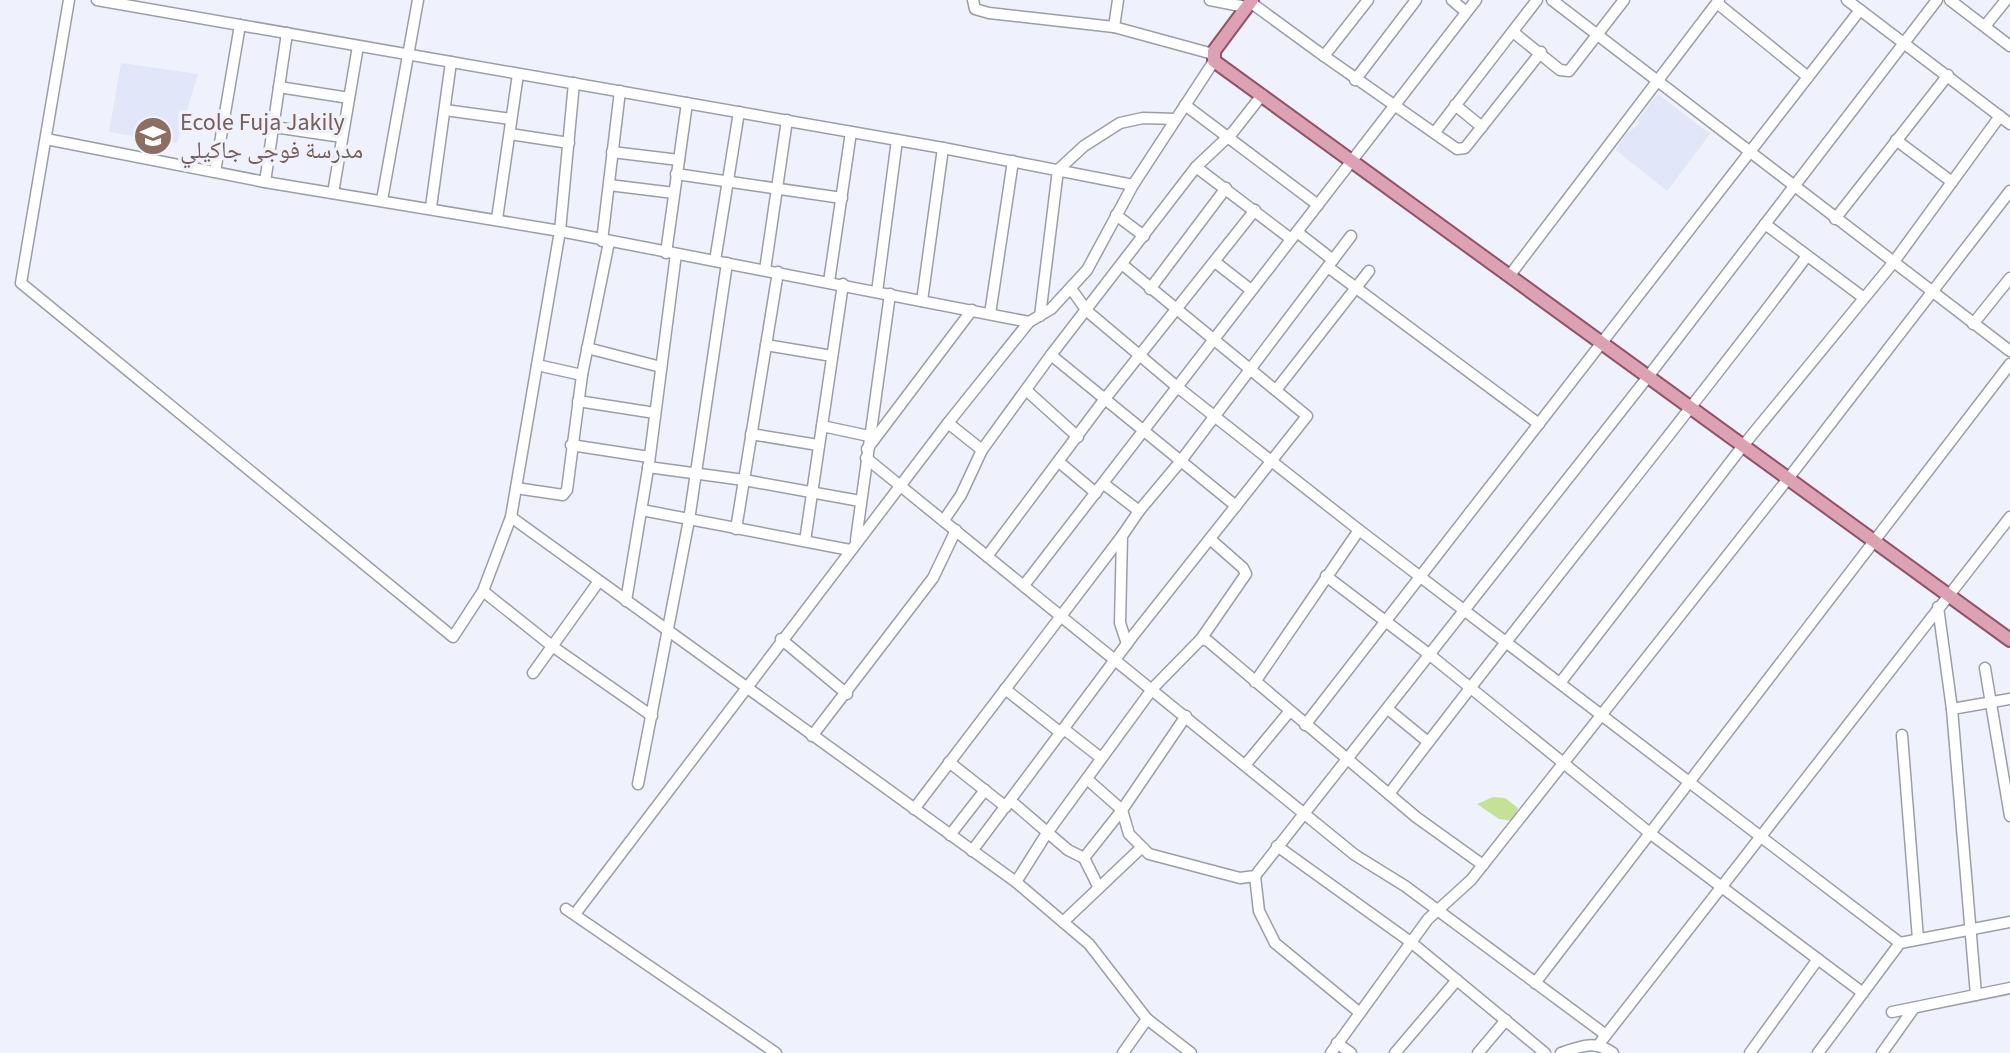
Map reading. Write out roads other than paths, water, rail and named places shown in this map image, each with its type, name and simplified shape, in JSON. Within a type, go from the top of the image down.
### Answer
[{"type":"main road","points":[[1250,3],[1214,57],[1647,378],[2010,640]]},
{"type":"street","points":[[69,0],[21,283],[453,636],[483,591],[511,517],[560,230],[574,83]]},
{"type":"street","points":[[97,0],[787,120],[1133,185]]},
{"type":"street","points":[[382,200],[418,0]]},
{"type":"street","points":[[776,1053],[571,912],[948,423],[1029,323],[1072,290],[1087,270],[1133,185],[1214,57],[1114,27],[989,13],[975,9],[973,0]]},
{"type":"street","points":[[1114,27],[1118,0]]},
{"type":"street","points":[[1210,0],[1250,3],[1356,80],[1462,149],[1541,52]]},
{"type":"street","points":[[1324,56],[1368,0]]},
{"type":"street","points":[[1356,80],[1416,0]]},
{"type":"street","points":[[1452,0],[1466,12]]},
{"type":"street","points":[[1025,584],[1476,0]]},
{"type":"street","points":[[1435,132],[1537,0]]},
{"type":"street","points":[[1552,0],[2010,351]]},
{"type":"street","points":[[1513,32],[1560,70],[1569,71],[1624,0]]},
{"type":"street","points":[[1847,0],[2010,124]]},
{"type":"street","points":[[1360,1013],[1275,943],[1259,911],[1255,876],[1389,710],[1937,0]]},
{"type":"street","points":[[1950,0],[2010,46]]},
{"type":"street","points":[[1985,26],[2006,0]]},
{"type":"street","points":[[1510,275],[1718,1],[1808,77]]},
{"type":"street","points":[[1305,725],[1860,10]]},
{"type":"street","points":[[215,172],[240,25]]},
{"type":"street","points":[[265,182],[287,33]]},
{"type":"street","points":[[333,193],[358,46]]},
{"type":"street","points":[[431,207],[451,62]]},
{"type":"street","points":[[497,219],[518,74]]},
{"type":"street","points":[[1835,219],[1948,75]]},
{"type":"street","points":[[279,87],[349,98]]},
{"type":"street","points":[[516,488],[565,494],[605,241],[620,91]]},
{"type":"street","points":[[944,520],[966,486],[982,450],[1051,355],[1087,312],[1196,167],[1228,135],[1262,94]]},
{"type":"street","points":[[626,601],[642,510],[661,367],[674,192],[687,103]]},
{"type":"street","points":[[1185,105],[1318,205]]},
{"type":"street","points":[[1455,106],[1482,127]]},
{"type":"street","points":[[445,110],[511,119]]},
{"type":"street","points":[[715,261],[739,112]]},
{"type":"street","points":[[1560,683],[1742,447],[1893,263],[2000,116]]},
{"type":"street","points":[[1040,316],[1058,170],[1084,146],[1120,123],[1143,118],[1176,119]]},
{"type":"street","points":[[765,270],[787,120]]},
{"type":"street","points":[[274,127],[342,137]]},
{"type":"street","points":[[829,282],[851,132]]},
{"type":"street","points":[[510,134],[569,143]]},
{"type":"street","points":[[46,139],[265,182],[560,230],[1029,323]]},
{"type":"street","points":[[877,292],[897,140]]},
{"type":"street","points":[[1896,140],[1952,182]]},
{"type":"street","points":[[922,301],[943,148]]},
{"type":"street","points":[[612,152],[679,160]]},
{"type":"street","points":[[990,314],[1013,162]]},
{"type":"street","points":[[1196,167],[1294,235],[1331,263],[1355,289],[1539,424]]},
{"type":"street","points":[[676,174],[842,198]]},
{"type":"street","points":[[609,184],[674,192]]},
{"type":"street","points":[[1150,289],[1226,188]]},
{"type":"street","points":[[1331,1053],[1412,943],[1438,910],[1456,896],[1483,865],[1787,480],[2010,191]]},
{"type":"street","points":[[988,555],[1104,400],[1255,210]]},
{"type":"street","points":[[1116,215],[1144,236]]},
{"type":"street","points":[[1765,224],[1864,298]]},
{"type":"street","points":[[914,809],[1351,236]]},
{"type":"street","points":[[1390,794],[1505,641],[1691,410],[1807,256]]},
{"type":"street","points":[[1215,262],[1251,290]]},
{"type":"street","points":[[638,784],[689,520],[727,263]]},
{"type":"street","points":[[972,851],[1127,644],[1307,416],[1123,265]]},
{"type":"street","points":[[1276,390],[1369,271]]},
{"type":"street","points":[[736,529],[778,272]]},
{"type":"street","points":[[804,541],[843,284]]},
{"type":"street","points":[[1973,324],[2008,285]]},
{"type":"street","points":[[1072,290],[1087,312],[1176,387],[1900,943]]},
{"type":"street","points":[[853,546],[890,294]]},
{"type":"street","points":[[866,454],[972,310]]},
{"type":"street","points":[[766,345],[832,356]]},
{"type":"street","points":[[587,348],[661,367]]},
{"type":"street","points":[[1051,355],[1236,506]]},
{"type":"street","points":[[1535,983],[2010,364]]},
{"type":"street","points":[[537,365],[582,375]]},
{"type":"street","points":[[1026,390],[1078,437]]},
{"type":"street","points":[[578,401],[655,413]]},
{"type":"street","points":[[948,423],[982,450]]},
{"type":"street","points":[[822,426],[869,436]]},
{"type":"street","points":[[751,434],[818,445]]},
{"type":"street","points":[[571,445],[695,473],[860,501]]},
{"type":"street","points":[[866,454],[900,485],[1306,811],[1355,855],[1438,910],[1606,1035]]},
{"type":"street","points":[[1059,462],[1096,493]]},
{"type":"street","points":[[1104,484],[1139,511]]},
{"type":"street","points":[[642,510],[804,541],[853,546]]},
{"type":"street","points":[[511,517],[1016,882],[1095,951],[1147,1019],[1191,1053]]},
{"type":"street","points":[[1599,1044],[2010,517]]},
{"type":"street","points":[[812,736],[847,694],[933,578],[956,530]]},
{"type":"street","points":[[1255,682],[1359,530]]},
{"type":"street","points":[[1122,536],[1120,623],[1127,644]]},
{"type":"street","points":[[1016,882],[1047,833],[1101,758],[1153,688],[1201,639],[1245,573],[1243,568],[1210,539]]},
{"type":"street","points":[[1326,576],[1384,623],[1430,655],[1651,834],[1863,993]]},
{"type":"street","points":[[533,673],[599,581]]},
{"type":"street","points":[[483,591],[552,646],[652,716]]},
{"type":"street","points":[[1938,607],[1952,709],[1976,995]]},
{"type":"street","points":[[781,639],[847,694]]},
{"type":"street","points":[[1201,639],[1208,641],[1346,761],[1434,832],[1483,865]]},
{"type":"street","points":[[1985,668],[2010,816]]},
{"type":"street","points":[[1005,689],[1101,758]]},
{"type":"street","points":[[1952,709],[2010,699]]},
{"type":"street","points":[[1389,710],[1428,742]]},
{"type":"street","points":[[1246,764],[1289,712]]},
{"type":"street","points":[[1084,858],[1122,810],[1186,716]]},
{"type":"street","points":[[1902,735],[1918,939]]},
{"type":"street","points":[[949,762],[1084,858],[1099,887]]},
{"type":"street","points":[[1087,779],[1122,810],[1129,834],[1141,848],[1162,859],[1240,878],[1255,876]]},
{"type":"street","points":[[950,835],[985,790]]},
{"type":"street","points":[[1277,846],[1412,943],[1545,1053]]},
{"type":"street","points":[[1063,922],[1141,848]]},
{"type":"street","points":[[1818,1053],[1900,943],[2010,922]]},
{"type":"street","points":[[1749,1053],[1818,959]]},
{"type":"street","points":[[1395,1053],[1457,980]]},
{"type":"street","points":[[1892,1012],[2010,988]]},
{"type":"street","points":[[1882,1053],[1914,1008]]},
{"type":"street","points":[[1123,1053],[1147,1019]]},
{"type":"street","points":[[1478,1053],[1506,1020]]},
{"type":"street","points":[[1337,1043],[1351,1053]]},
{"type":"street","points":[[1561,1053],[1583,1045],[1599,1044],[1613,1053]]},
{"type":"place","name":"Ecole Fuja Jakily مدرسة فوجى جاكيلي","points":[[153,136]]}]
